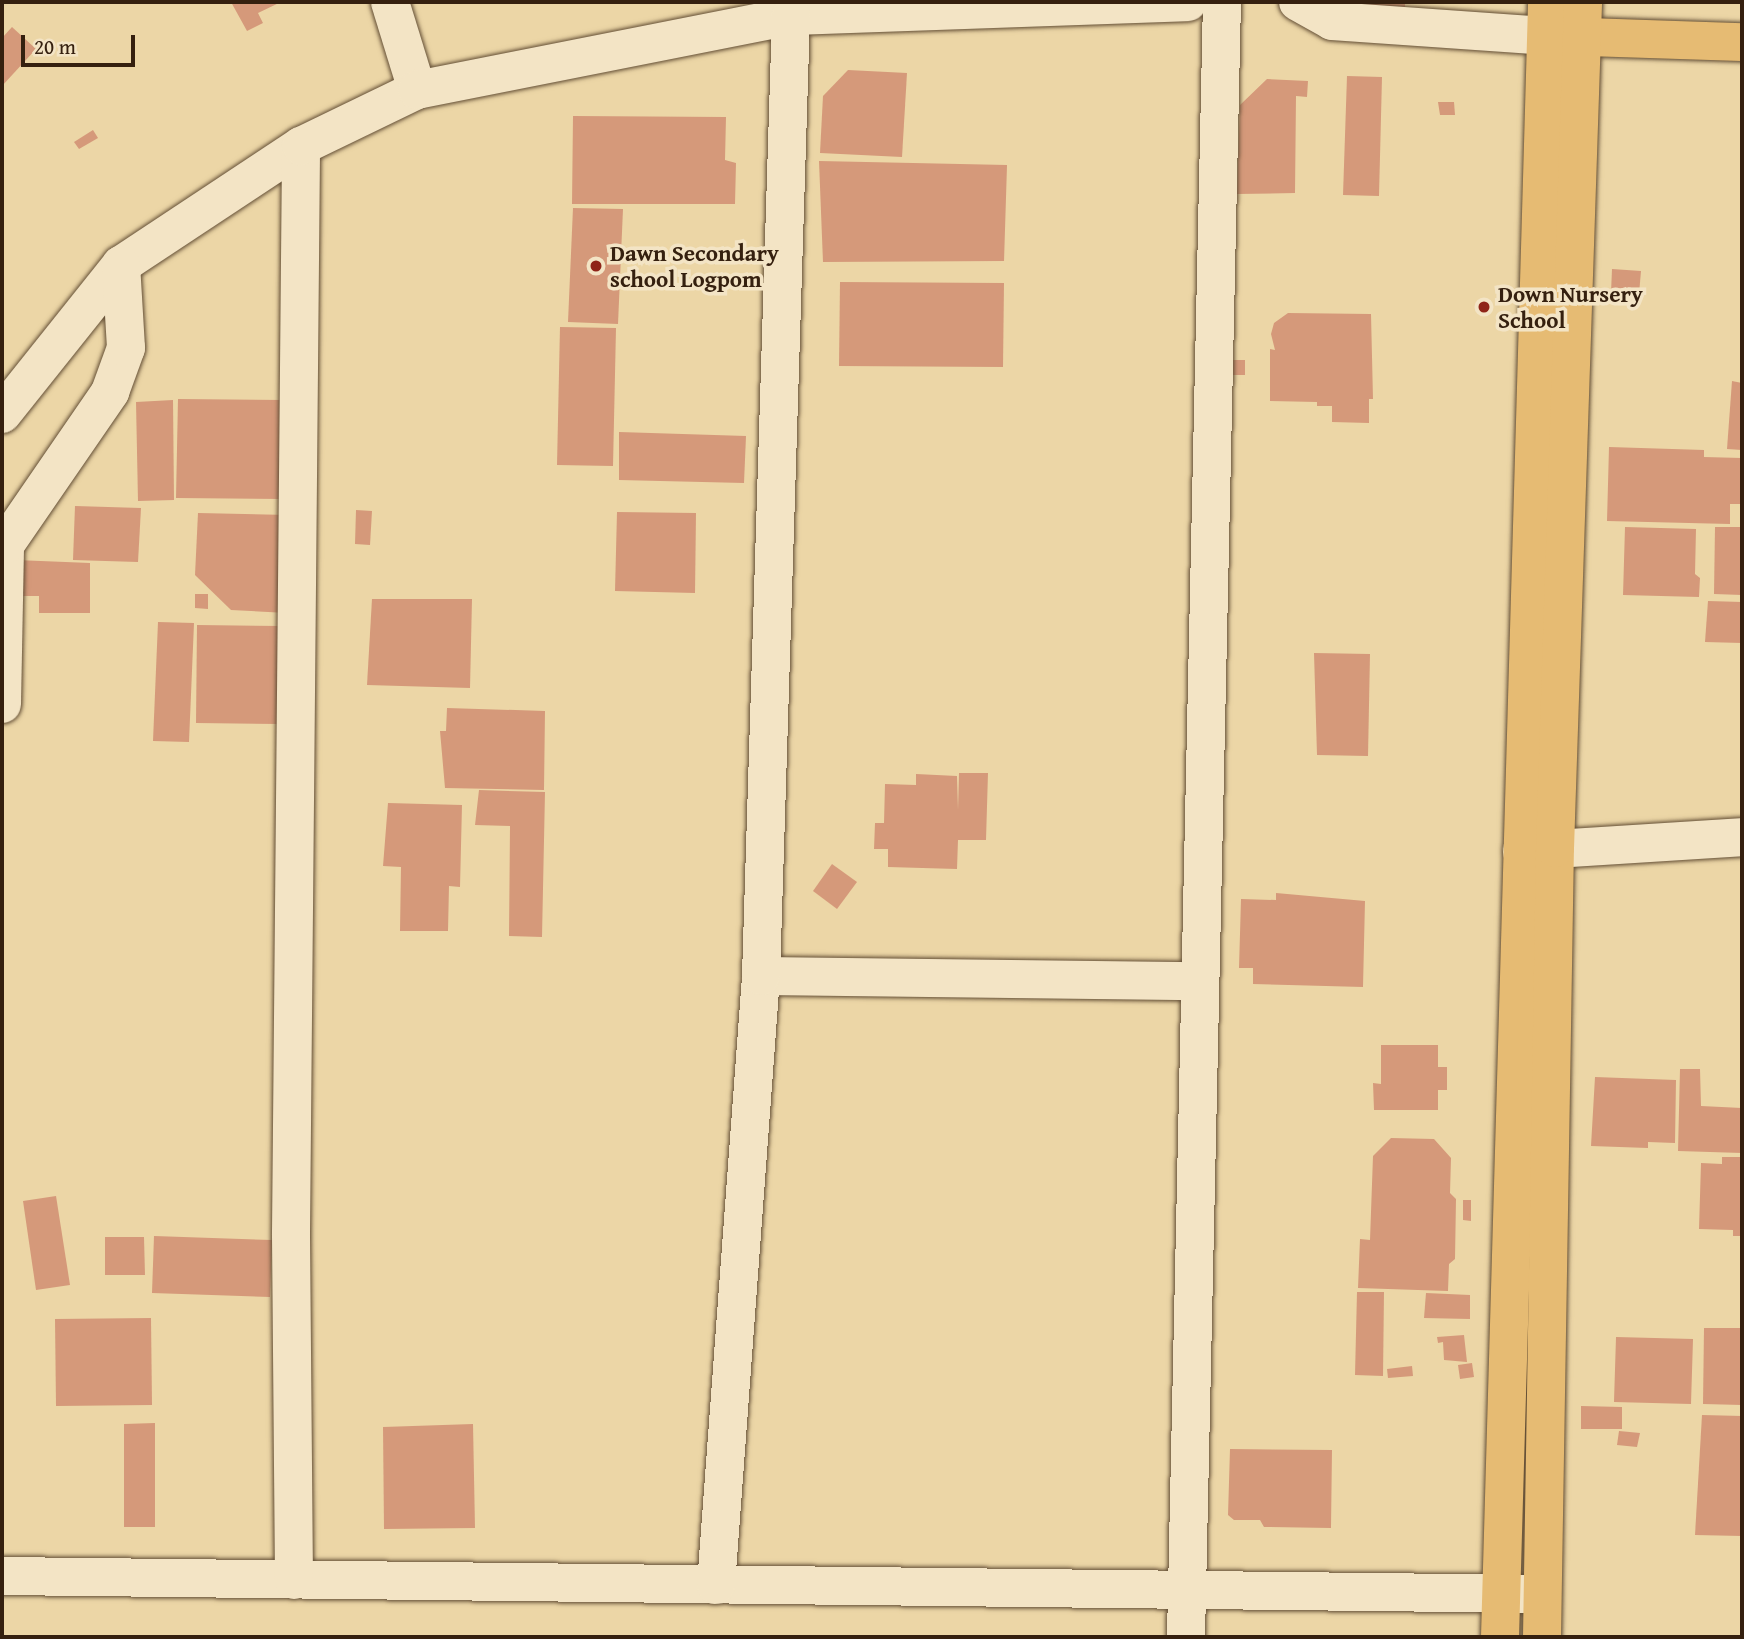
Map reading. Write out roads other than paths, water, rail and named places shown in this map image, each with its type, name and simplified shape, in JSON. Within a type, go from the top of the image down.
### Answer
[{"type":"main road","points":[[1500,1637],[1538,850],[1565,19],[1742,42]]},
{"type":"main road","points":[[1538,850],[1542,1637]]},
{"type":"street","points":[[390,2],[417,90]]},
{"type":"street","points":[[2,414],[121,265],[196,211],[301,146],[417,90],[791,16],[1188,2]]},
{"type":"street","points":[[1186,1637],[1222,2]]},
{"type":"street","points":[[1298,2],[1332,22],[1565,19]]},
{"type":"street","points":[[716,1585],[761,976],[791,16]]},
{"type":"street","points":[[294,1580],[291,1233],[301,146]]},
{"type":"street","points":[[2,704],[5,545],[110,392],[126,348],[121,265]]},
{"type":"street","points":[[1538,850],[1742,837]]},
{"type":"street","points":[[761,976],[1200,981]]},
{"type":"street","points":[[2,1576],[1542,1594]]},
{"type":"place","name":"Dawn Secondary school Logpom","points":[[596,266]]},
{"type":"place","name":"Down Nursery School","points":[[1484,307]]}]
